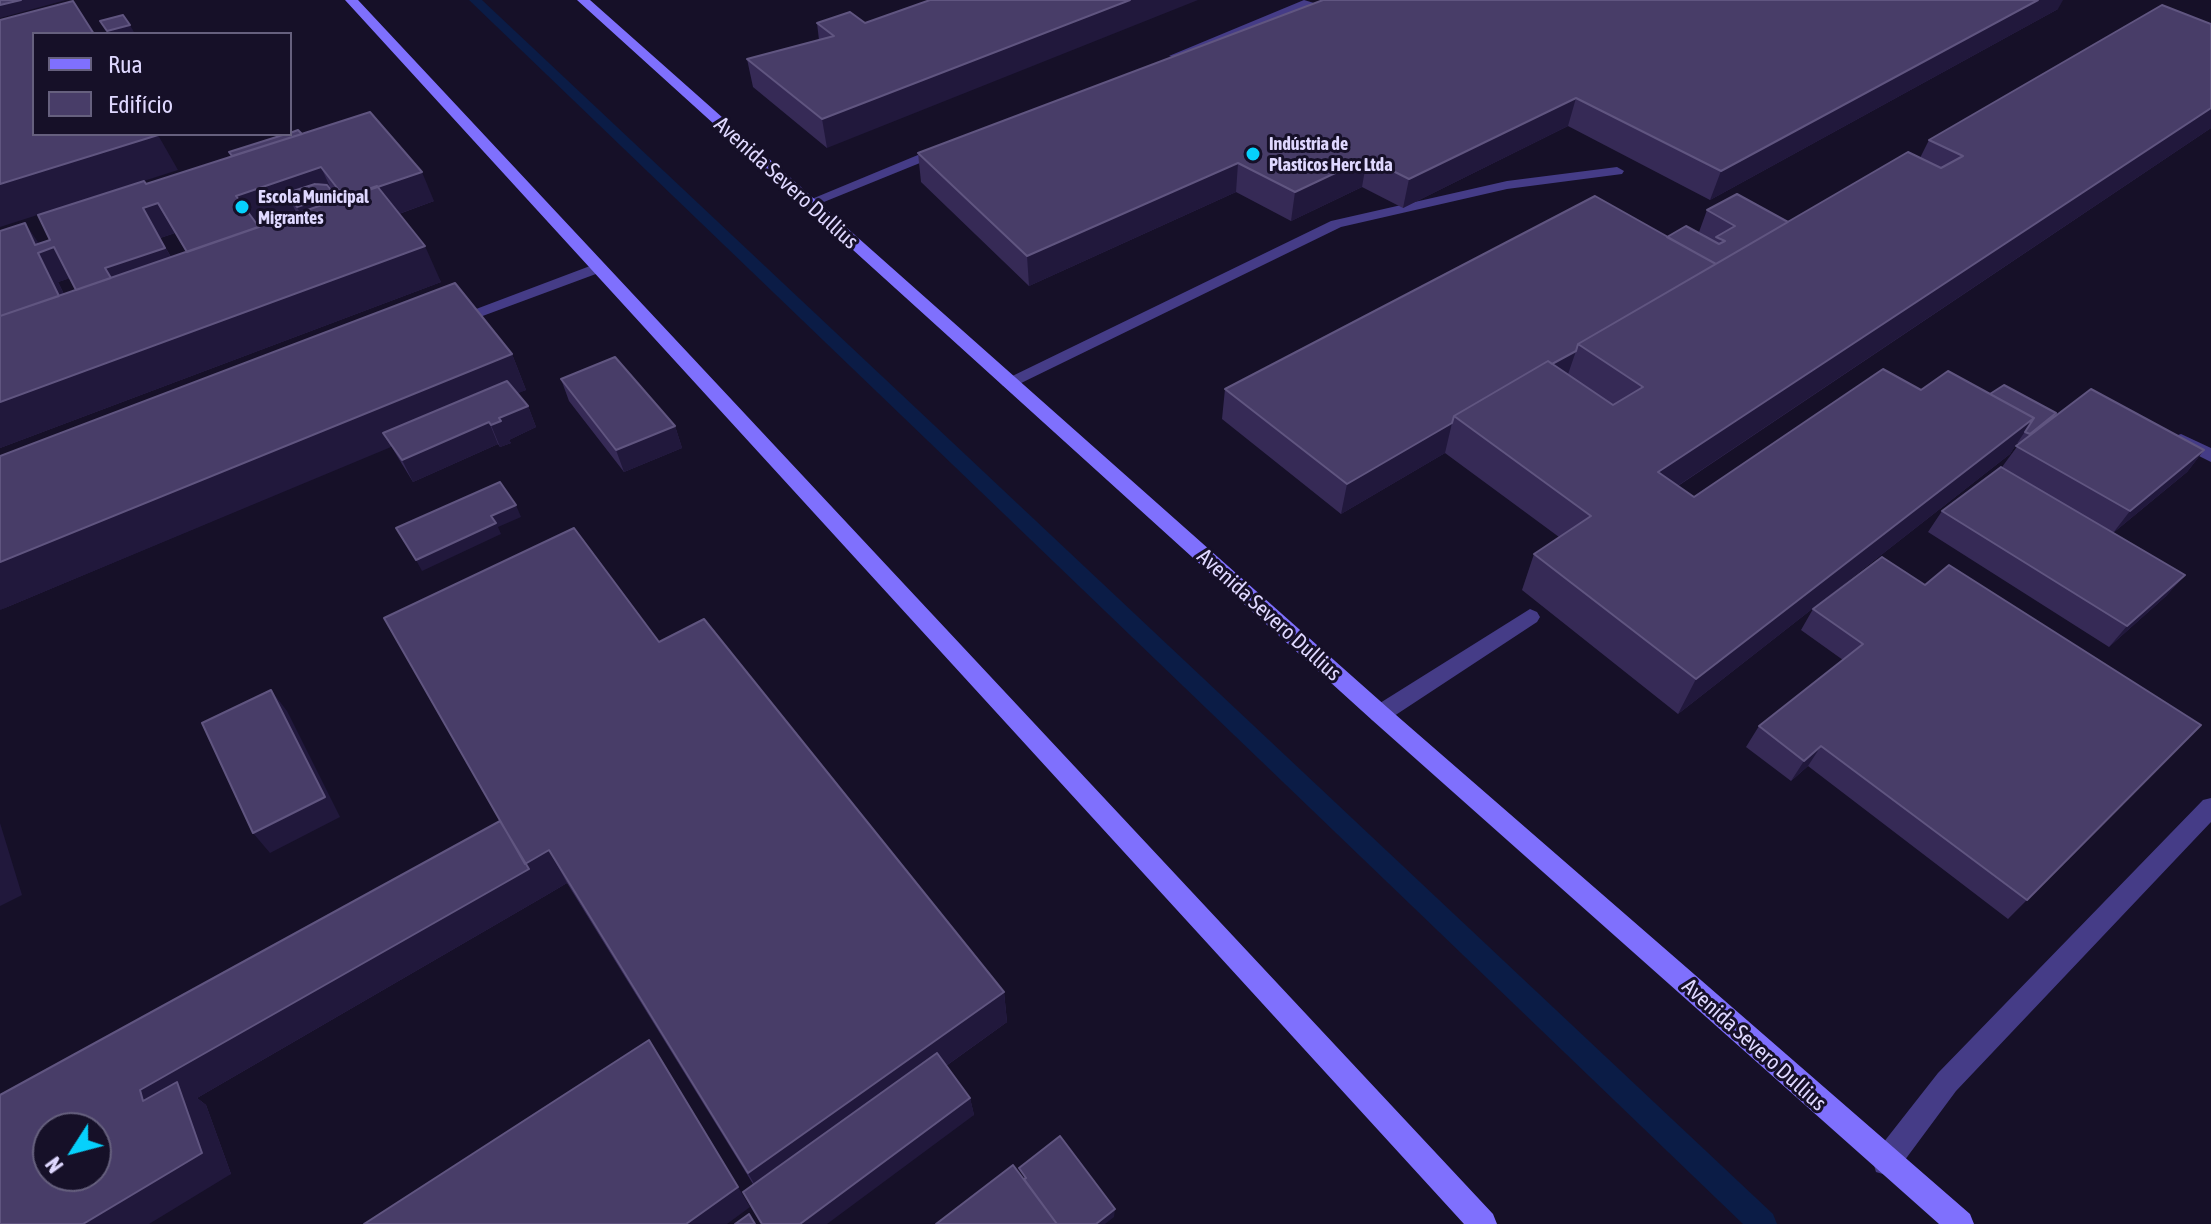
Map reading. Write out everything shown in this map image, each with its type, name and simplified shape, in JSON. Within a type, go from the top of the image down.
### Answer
[{"type":"main road","points":[[351,0],[1483,1224]]},
{"type":"main road","name":"Avenida Severo Dullius","points":[[583,0],[1380,714],[1960,1224]]},
{"type":"lane","points":[[1161,62],[1308,3]]},
{"type":"lane","points":[[809,203],[955,144]]},
{"type":"lane","points":[[1009,382],[1336,224],[1507,185],[1617,171]]},
{"type":"lane","points":[[433,328],[598,268]]},
{"type":"lane","points":[[2159,429],[2211,456]]},
{"type":"lane","points":[[1380,714],[1530,617]]},
{"type":"lane","points":[[1886,1162],[1947,1082],[2211,807]]},
{"type":"building","points":[[0,0],[21,0],[0,5]]},
{"type":"building","points":[[930,0],[1130,0],[822,119],[747,59],[834,36],[817,23],[850,12],[865,23]]},
{"type":"building","name":"Indústria de Plasticos Herc Ltda","points":[[1323,0],[2038,0],[1721,171],[1576,98],[1409,179],[1367,158],[1295,192],[1238,163],[1027,256],[918,153]]},
{"type":"building","points":[[73,1],[93,32],[32,32],[32,136],[155,136],[0,184],[0,20]]},
{"type":"building","points":[[2162,5],[2211,24],[2211,108],[1658,472],[1694,497],[1883,369],[1921,390],[1948,371],[2034,418],[1696,679],[1534,554],[1591,516],[1454,416],[1548,361],[1613,405],[1643,387],[1578,344],[1908,152],[1941,168],[1963,156],[1929,140]]},
{"type":"building","points":[[123,15],[130,25],[107,31],[100,21]]},
{"type":"building","points":[[370,112],[422,172],[345,198],[321,167],[236,196],[259,227],[187,252],[158,203],[143,208],[165,248],[105,268],[111,278],[76,290],[54,247],[38,253],[59,296],[0,316],[0,231],[25,223],[35,245],[50,240],[38,215]]},
{"type":"building","points":[[298,130],[302,134],[232,156],[229,152],[280,136],[292,136],[292,132]]},
{"type":"building","points":[[315,184],[327,185],[331,190],[324,198],[297,207],[287,193]]},
{"type":"building","points":[[377,186],[425,246],[0,402],[0,316]]},
{"type":"building","points":[[1737,194],[1788,222],[1716,264],[1667,237],[1686,226],[1719,244],[1725,241],[1716,237],[1735,226],[1707,210]]},
{"type":"building","points":[[1595,196],[1716,264],[1578,344],[1576,351],[1552,364],[1548,361],[1454,416],[1452,423],[1347,484],[1225,389]]},
{"type":"building","points":[[455,283],[512,354],[0,562],[0,456]]},
{"type":"building","points":[[615,357],[675,426],[616,450],[561,379]]},
{"type":"building","points":[[507,381],[528,406],[499,418],[501,421],[491,425],[489,422],[402,460],[383,433]]},
{"type":"building","points":[[2004,385],[2056,413],[2030,434],[2025,432],[2034,418],[1990,394]]},
{"type":"building","points":[[2091,389],[2204,450],[2130,511],[2016,446]]},
{"type":"building","points":[[2001,467],[2185,575],[2127,626],[1942,511]]},
{"type":"building","points":[[500,482],[516,505],[491,516],[496,523],[416,560],[396,528]]},
{"type":"building","points":[[574,528],[659,642],[704,619],[1004,992],[748,1173],[549,850],[525,864],[384,618]]},
{"type":"building","points":[[1882,557],[1925,585],[1949,565],[2201,725],[2027,900],[1821,746],[1804,761],[1759,726],[1863,644],[1813,609]]},
{"type":"building","points":[[271,690],[325,797],[253,833],[202,723]]},
{"type":"building","points":[[500,821],[529,869],[140,1090],[143,1101],[177,1082],[202,1153],[83,1224],[0,1224],[0,1095]]},
{"type":"building","points":[[649,1040],[738,1187],[686,1224],[364,1224]]},
{"type":"building","points":[[937,1053],[970,1098],[800,1224],[762,1224],[743,1192]]},
{"type":"building","points":[[1060,1136],[1115,1209],[1096,1224],[1057,1224],[1019,1168]]},
{"type":"building","points":[[1013,1165],[1057,1224],[936,1224]]},
{"type":"building","points":[[749,1214],[755,1224],[735,1224]]},
{"type":"waterway","points":[[475,0],[1763,1224]]},
{"type":"place","name":"Indústria de Plasticos Herc Ltda","points":[[1253,154]]},
{"type":"place","name":"Escola Municipal Migrantes","points":[[242,207]]}]
